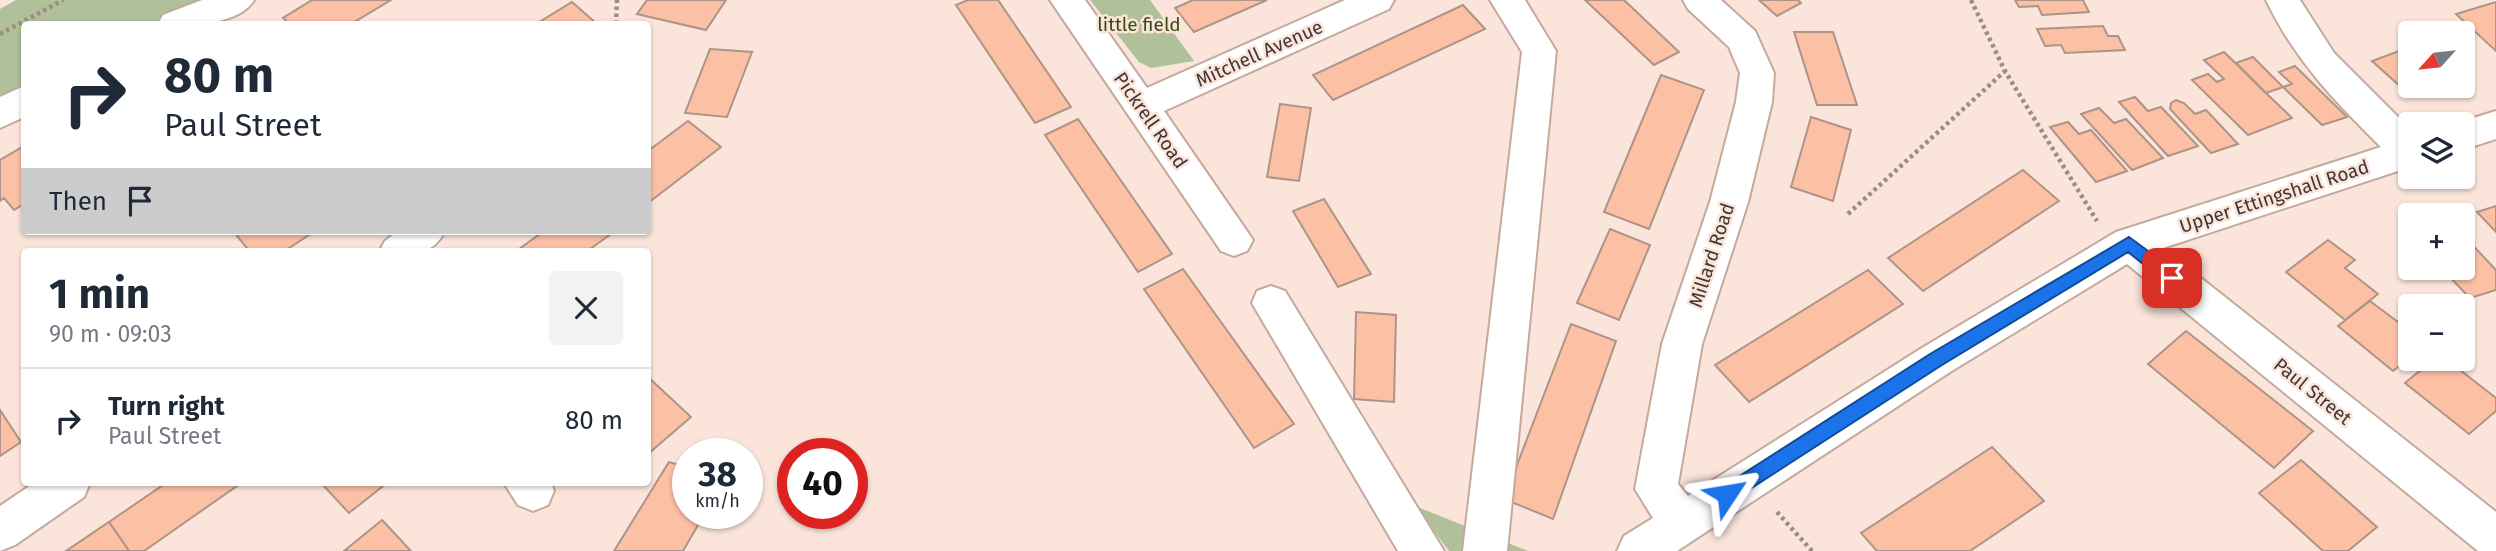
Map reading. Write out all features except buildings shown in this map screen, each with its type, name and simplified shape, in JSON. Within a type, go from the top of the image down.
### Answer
[{"type":"street","points":[[183,21],[237,0]]},
{"type":"street","name":"Pickrell Road","points":[[1067,0],[1234,240]]},
{"type":"street","name":"Mitchell Avenue","points":[[1141,106],[1377,0]]},
{"type":"street","points":[[1485,551],[1539,51],[1507,0]]},
{"type":"street","name":"Millard Road","points":[[1683,522],[1657,489],[1682,344],[1729,202],[1755,102],[1757,73],[1742,40],[1700,0]]},
{"type":"street","points":[[2283,0],[2291,22],[2313,54],[2398,140]]},
{"type":"street","points":[[0,114],[21,102]]},
{"type":"street","points":[[2475,132],[2496,125]]},
{"type":"street","name":"Upper Ettingshall Road","points":[[1639,551],[1936,360],[2129,243],[2398,156]]},
{"type":"street","points":[[403,248],[421,235]]},
{"type":"street","name":"Paul Street","points":[[2129,243],[2496,539]]},
{"type":"street","points":[[1271,303],[1422,551]]},
{"type":"street","points":[[0,531],[65,486]]},
{"type":"path","points":[[24,21],[63,0]]},
{"type":"path","points":[[616,21],[617,0]]},
{"type":"path","points":[[1971,0],[2005,71],[2097,220]]},
{"type":"path","points":[[0,34],[21,23]]},
{"type":"path","points":[[1848,214],[2005,71]]},
{"type":"path","points":[[1749,480],[1812,551]]},
{"type":"green space","points":[[16,0],[225,0],[168,21],[21,21],[21,88],[0,99],[0,9]]},
{"type":"green space","name":"little field","points":[[1090,0],[1150,0],[1194,61],[1151,68],[1139,62]]},
{"type":"green space","points":[[1415,506],[1528,551],[1449,551]]},
{"type":"route","points":[[1727,494],[1936,360],[2129,243],[2172,278]]}]
